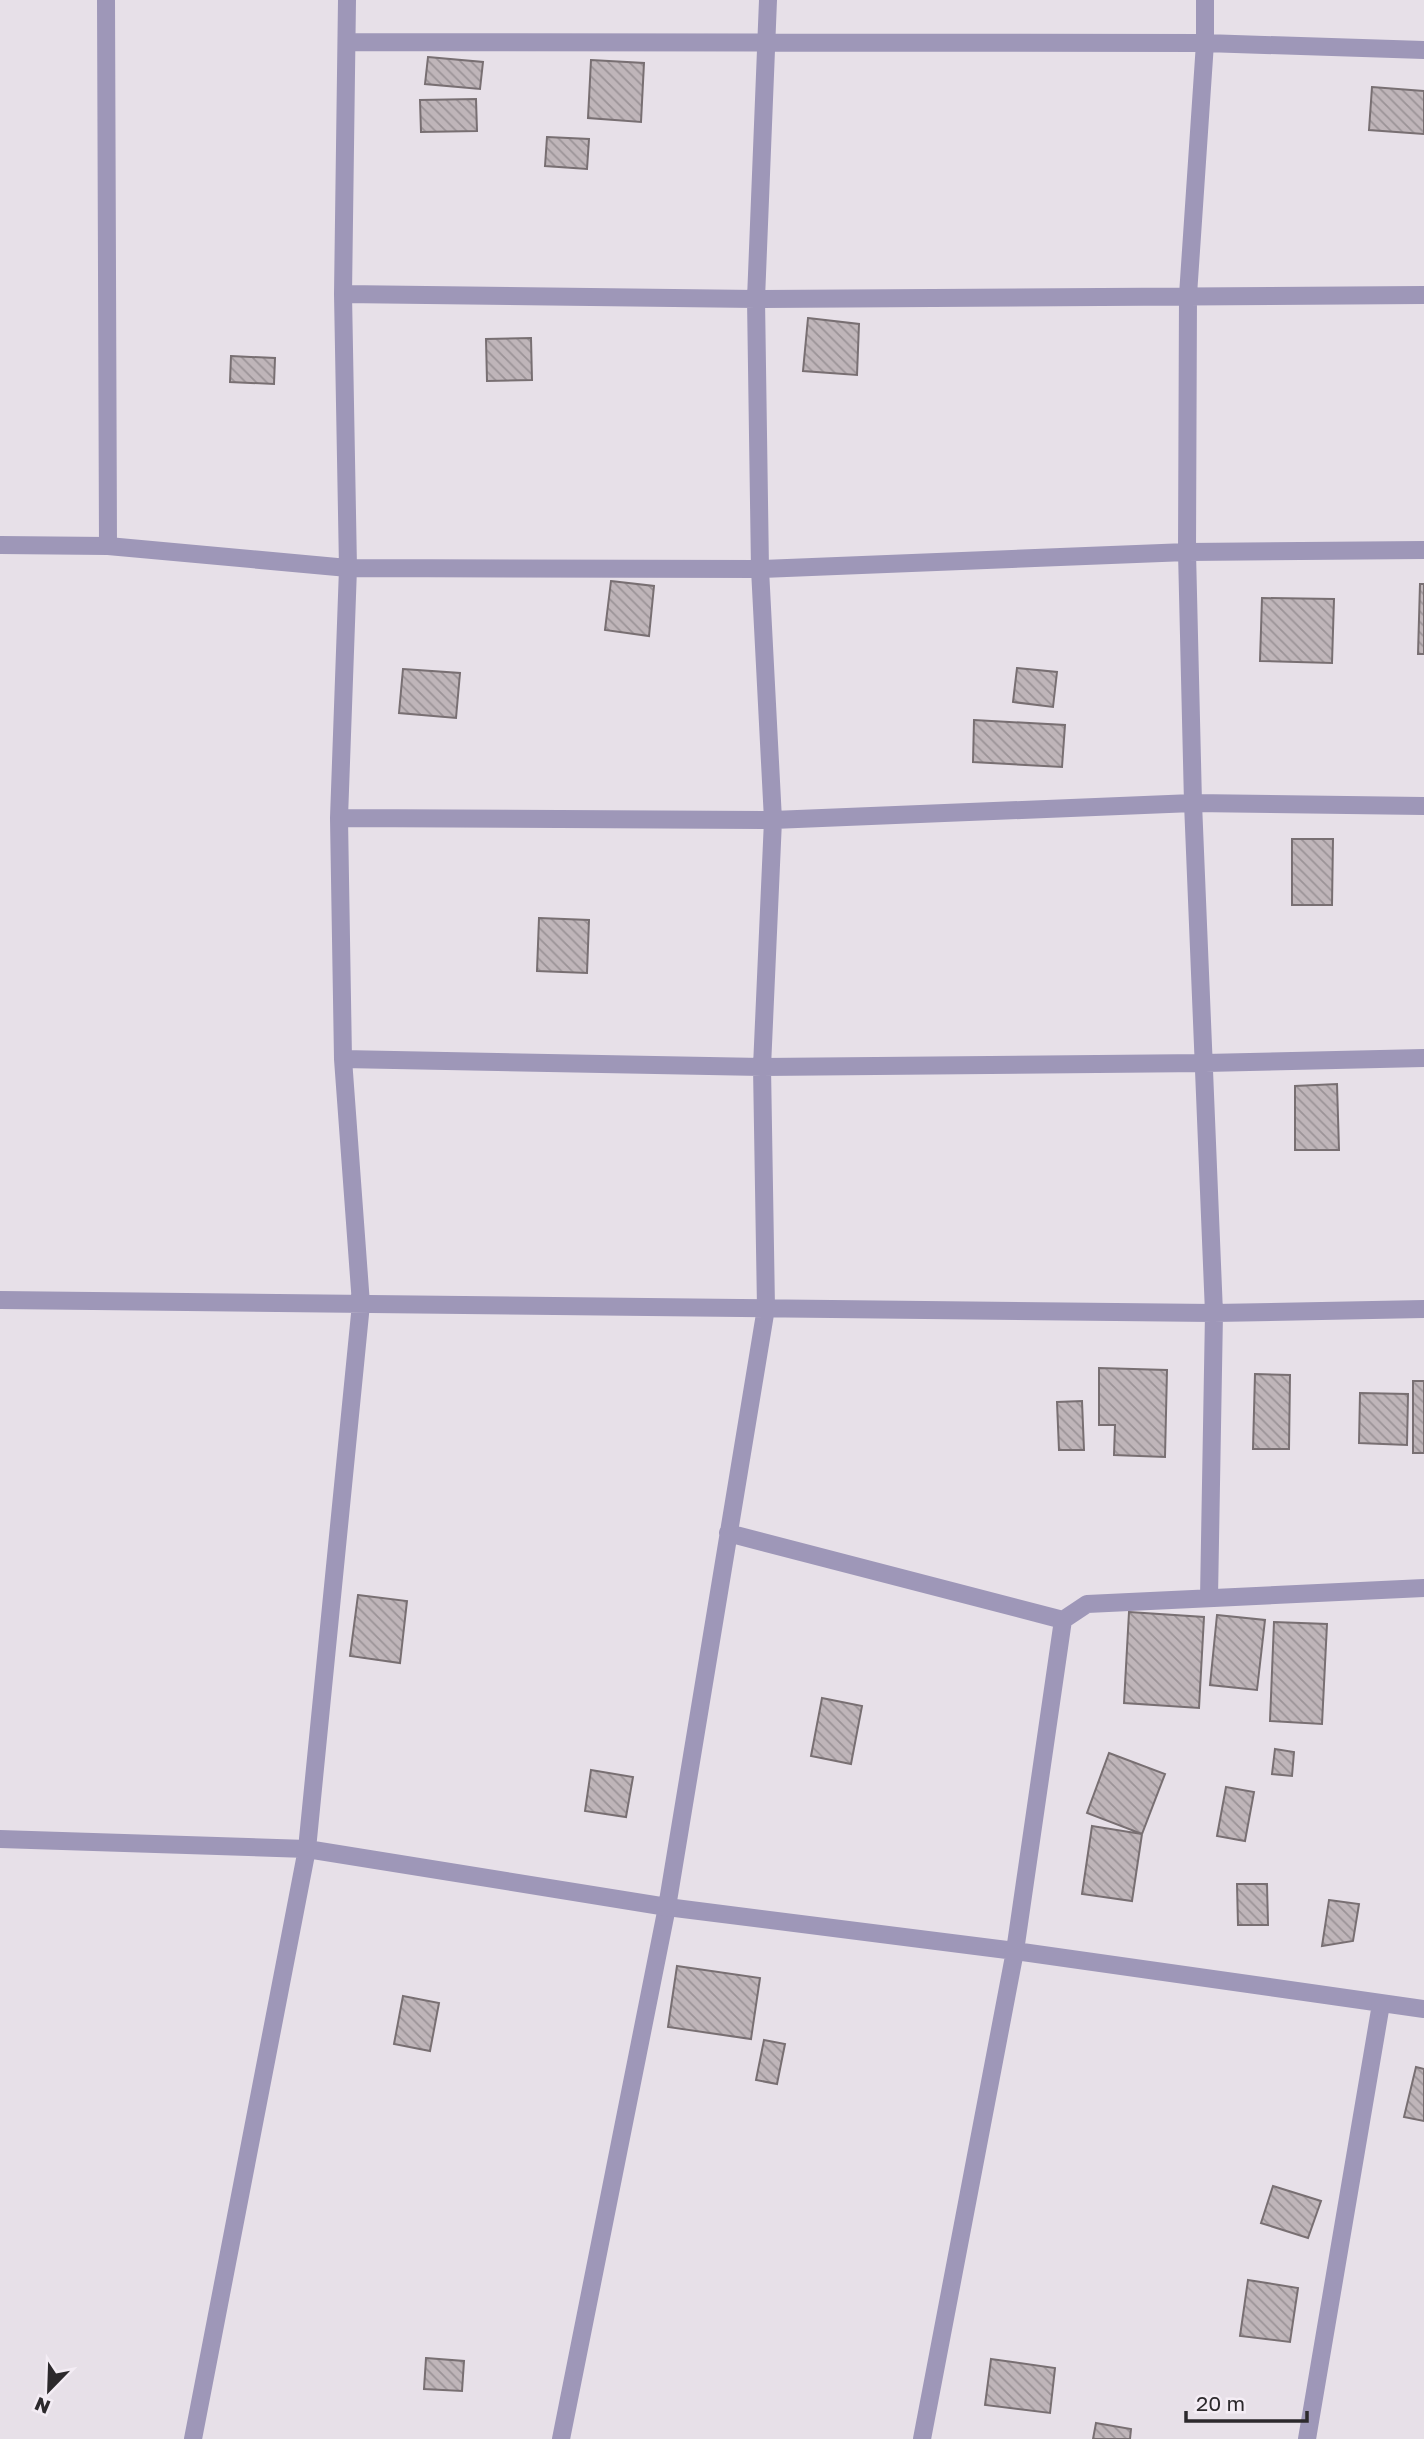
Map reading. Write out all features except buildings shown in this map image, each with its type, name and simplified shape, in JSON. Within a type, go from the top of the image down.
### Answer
[{"type":"street","points":[[106,0],[108,546]]},
{"type":"street","points":[[193,2439],[307,1849],[361,1304],[343,1059],[339,818],[348,568],[343,294],[349,42],[347,0]]},
{"type":"street","points":[[561,2439],[667,1907],[766,1308],[762,1067],[774,820],[760,569],[756,299],[768,0]]},
{"type":"street","points":[[1205,0],[1205,43],[1188,295],[1187,552],[1193,803],[1214,1313],[1209,1598]]},
{"type":"street","points":[[349,42],[1205,43],[1424,50]]},
{"type":"street","points":[[343,294],[756,299],[1424,295]]},
{"type":"street","points":[[0,545],[108,546],[348,568],[760,569],[1187,552],[1424,550]]},
{"type":"street","points":[[339,818],[774,820],[1193,803],[1424,806]]},
{"type":"street","points":[[343,1059],[762,1067],[1424,1058]]},
{"type":"street","points":[[0,1300],[1214,1313],[1424,1309]]},
{"type":"street","points":[[728,1533],[1063,1620]]},
{"type":"street","points":[[922,2439],[1015,1951],[1063,1620],[1087,1604],[1424,1588]]},
{"type":"street","points":[[0,1839],[307,1849],[667,1907],[1015,1951],[1424,2009]]},
{"type":"street","points":[[1307,2439],[1381,2004]]}]
